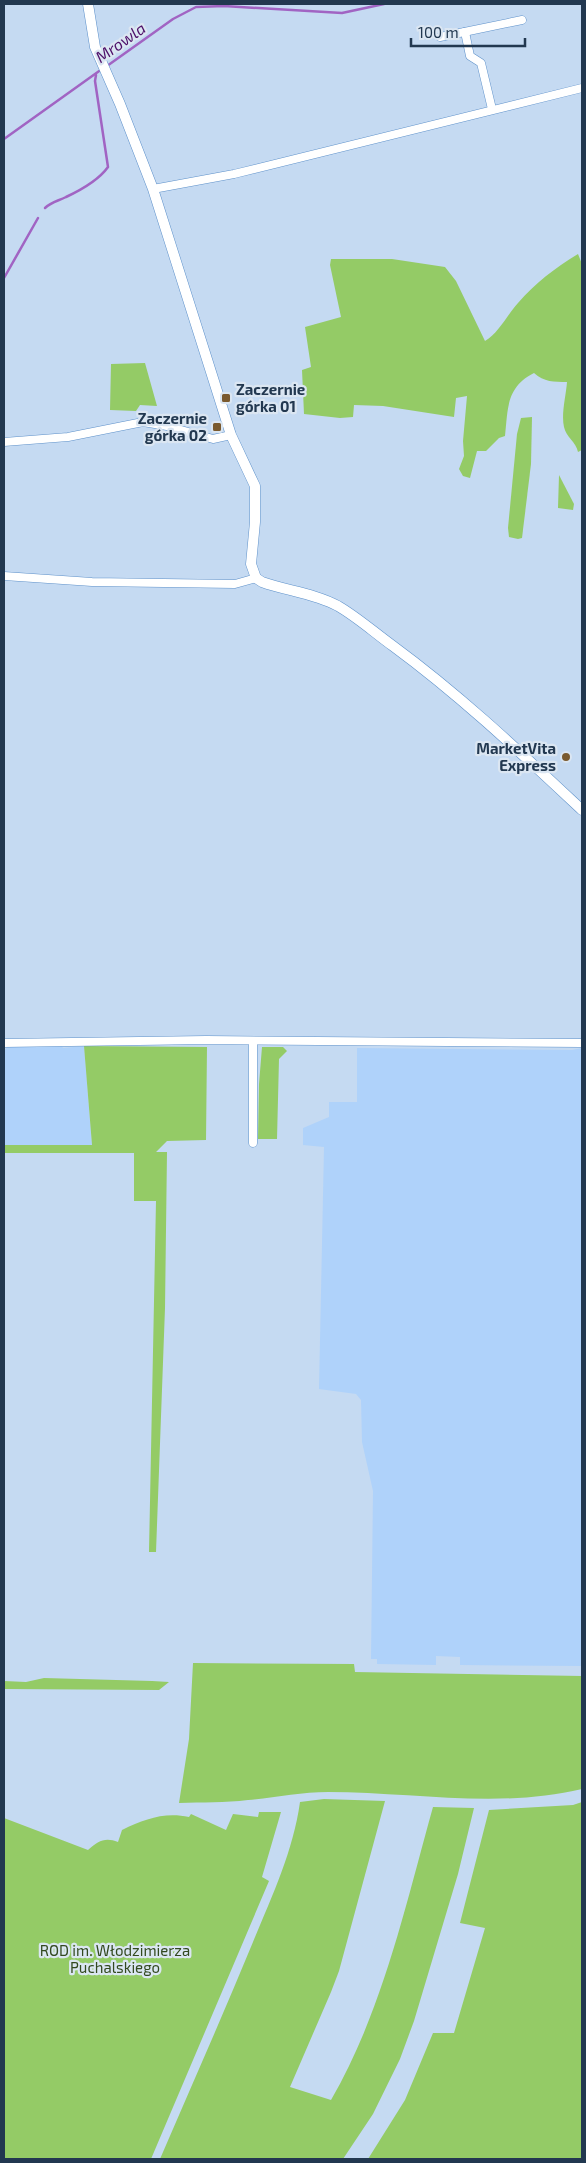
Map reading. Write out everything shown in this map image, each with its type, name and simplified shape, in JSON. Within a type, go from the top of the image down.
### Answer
[{"type":"street","points":[[88,4],[92,38],[98,56],[153,189],[231,435],[255,486],[255,522],[251,564],[256,578],[271,585],[313,594],[338,606],[446,687],[494,728],[582,810]]},
{"type":"street","points":[[440,37],[522,20]]},
{"type":"street","points":[[465,32],[470,56],[481,63],[492,109]]},
{"type":"street","points":[[153,189],[234,174],[582,88]]},
{"type":"street","points":[[4,442],[68,437],[144,422],[167,426],[213,439],[231,435]]},
{"type":"street","points":[[4,576],[92,582],[235,584],[256,578]]},
{"type":"street","points":[[4,1042],[253,1040],[582,1043]]},
{"type":"street","points":[[253,1040],[253,1142]]},
{"type":"shaded area","points":[[8,1046],[62,1046],[63,1048],[84,1046],[92,1146],[4,1145],[4,1051]]},
{"type":"shaded area","points":[[357,1048],[572,1050],[582,1048],[582,1666],[460,1665],[460,1657],[436,1656],[436,1665],[377,1664],[377,1659],[371,1659],[373,1491],[362,1442],[361,1400],[356,1394],[319,1389],[324,1147],[303,1145],[303,1128],[329,1117],[329,1102],[357,1102]]},
{"type":"green space","points":[[578,254],[582,264],[582,450],[578,452],[564,427],[563,411],[567,382],[545,380],[534,373],[518,385],[513,392],[508,408],[505,436],[499,438],[486,451],[477,451],[470,478],[463,476],[459,469],[464,456],[463,441],[467,396],[456,398],[454,417],[383,406],[354,405],[353,417],[340,418],[304,414],[302,370],[311,367],[305,327],[341,317],[330,265],[331,259],[392,259],[445,267],[456,281],[485,341],[495,333],[514,308],[538,282]]},
{"type":"green space","points":[[145,363],[157,406],[140,405],[136,411],[110,410],[111,364]]},
{"type":"green space","points":[[532,417],[531,464],[522,538],[518,539],[509,537],[508,528],[517,434],[521,418]]},
{"type":"green space","points":[[559,475],[574,504],[573,510],[558,508]]},
{"type":"green space","points":[[84,1046],[207,1047],[206,1140],[167,1141],[156,1152],[167,1152],[165,1308],[156,1552],[149,1552],[156,1201],[134,1201],[134,1153],[4,1153],[4,1145],[92,1145]]},
{"type":"green space","points":[[262,1047],[283,1047],[287,1051],[279,1059],[277,1139],[258,1139]]},
{"type":"green space","points":[[193,1663],[354,1664],[355,1672],[582,1676],[582,1789],[551,1795],[519,1798],[455,1798],[328,1792],[231,1802],[179,1803],[189,1739]]},
{"type":"green space","points":[[44,1678],[169,1682],[159,1690],[4,1689],[4,1681],[26,1682]]},
{"type":"green space","points":[[324,1799],[385,1801],[339,1971],[290,2087],[331,2100],[349,2066],[379,1994],[402,1920],[433,1807],[474,1808],[458,1874],[414,2021],[400,2059],[373,2114],[343,2159],[160,2159],[274,1891],[287,1856],[300,1802]]},
{"type":"green space","points":[[582,1802],[582,2159],[368,2159],[405,2100],[433,2033],[454,2033],[485,1928],[460,1923],[489,1810],[573,1805]]},
{"type":"green space","name":"ROD im. Włodzimierza Puchalskiego","points":[[259,1812],[281,1812],[262,1877],[269,1881],[151,2159],[4,2159],[4,1818],[88,1850],[102,1841],[118,1842],[122,1830],[163,1816],[189,1817],[191,1814],[226,1830],[233,1814],[258,1817]]},
{"type":"waterway","name":"Mrowla","points":[[107,66],[173,19],[196,7],[224,6],[342,13],[384,4]]},
{"type":"waterway","name":"Mrowla","points":[[4,139],[102,69]]},
{"type":"waterway","points":[[45,208],[89,185],[108,167],[95,81],[96,75]]},
{"type":"waterway","points":[[4,278],[38,218]]},
{"type":"place","name":"Zaczernie górka 01","points":[[226,398]]},
{"type":"place","name":"Zaczernie górka 02","points":[[217,427]]},
{"type":"place","name":"MarketVita Express","points":[[566,757]]}]
